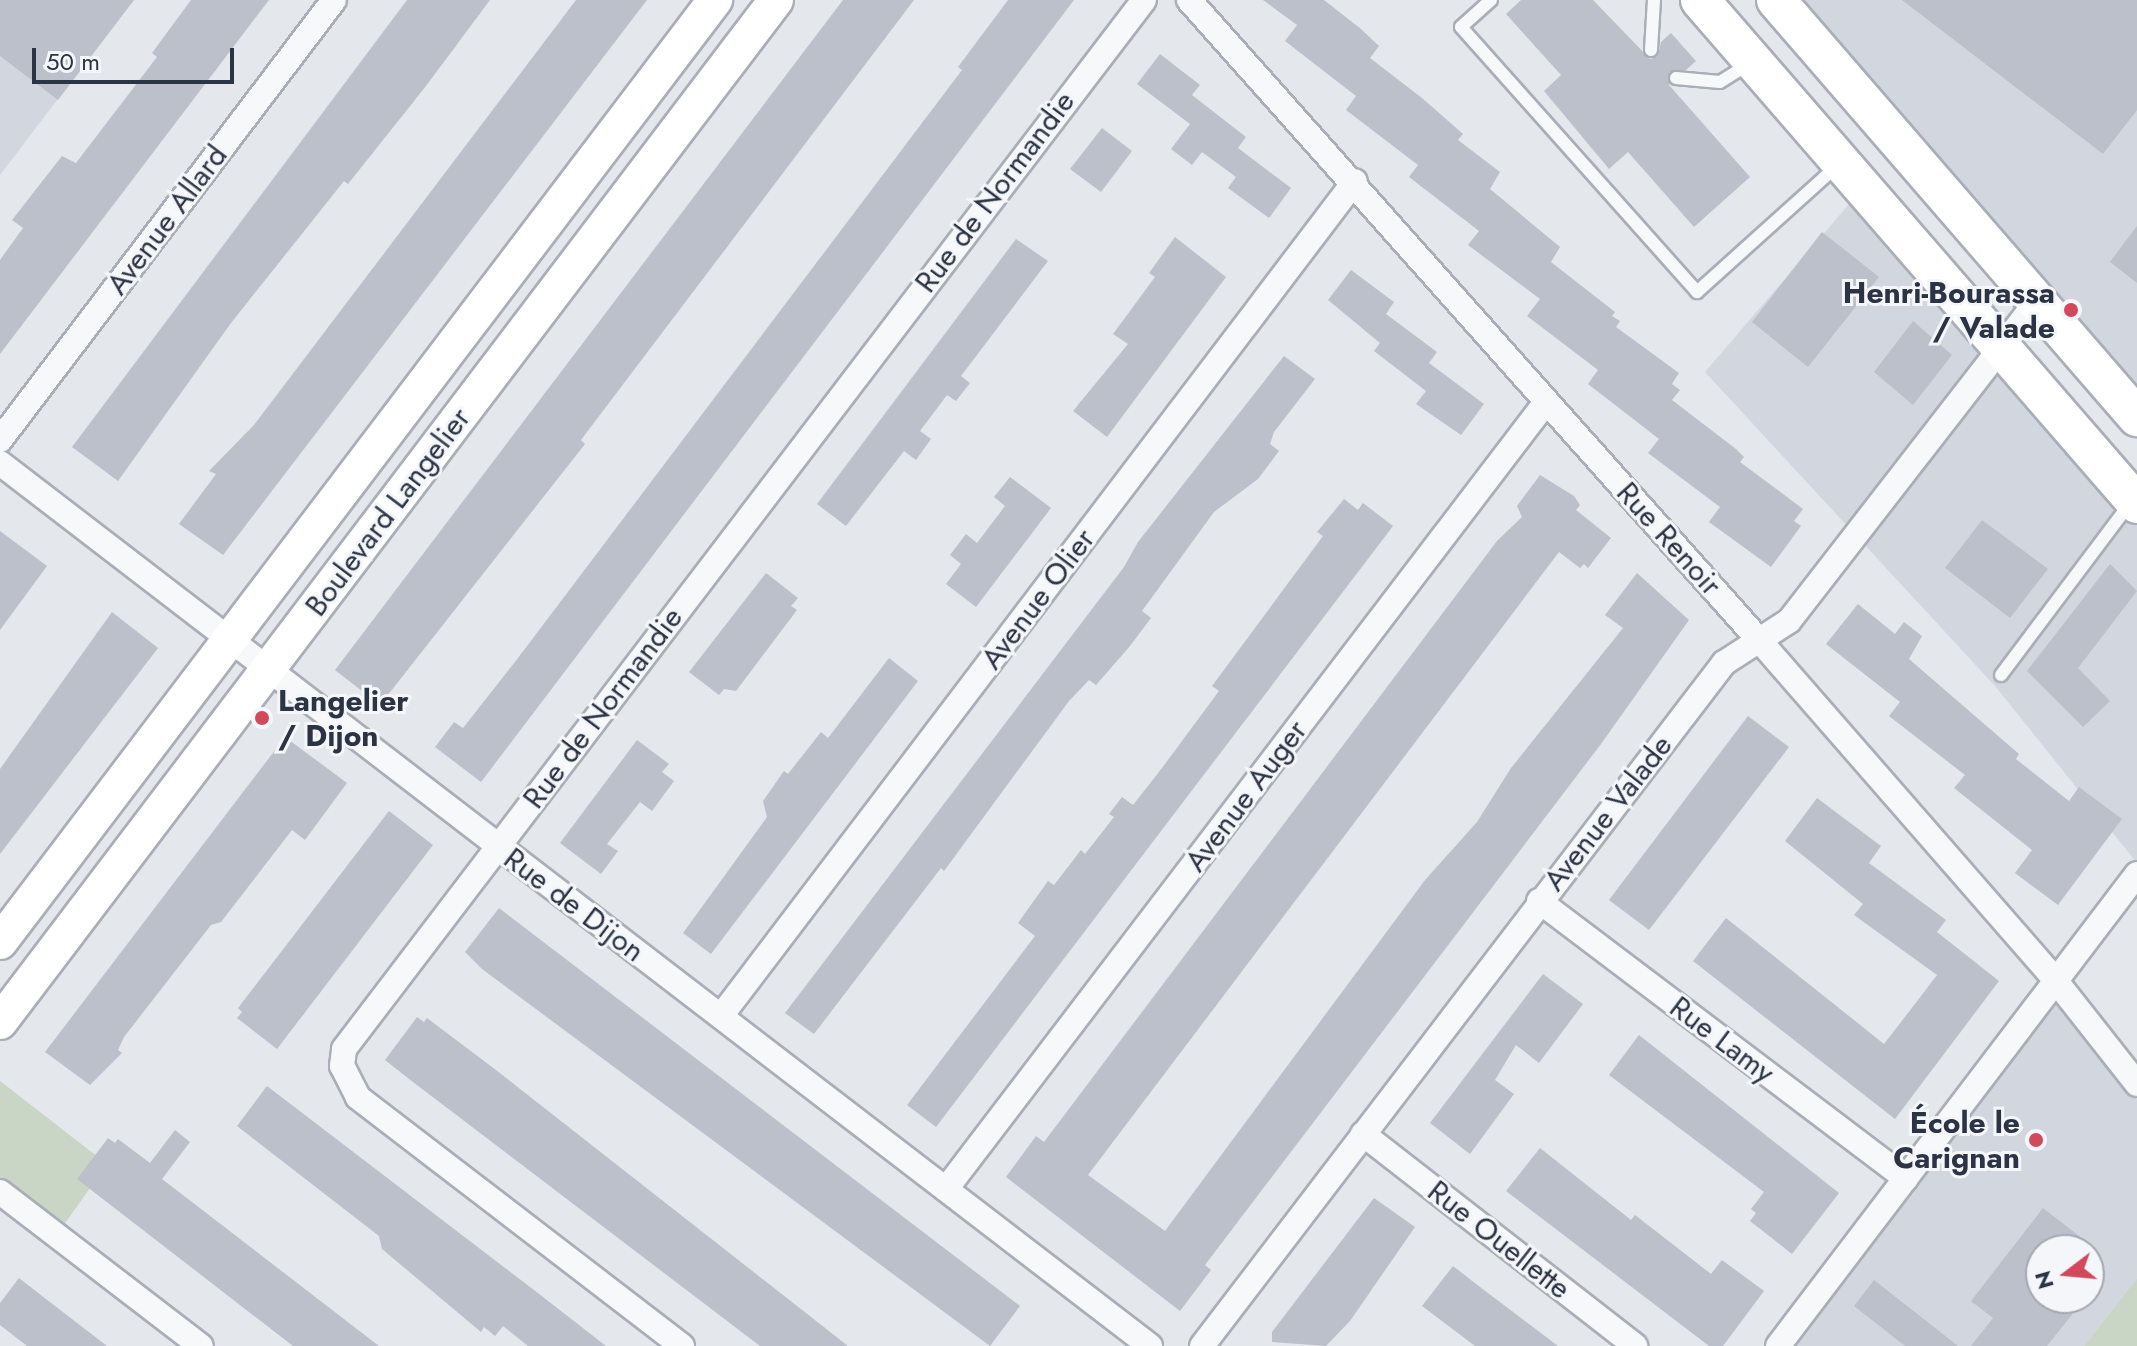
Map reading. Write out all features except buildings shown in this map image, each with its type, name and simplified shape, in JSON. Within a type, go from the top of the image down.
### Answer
[{"type":"main road","name":"Boulevard Langelier","points":[[0,942],[715,0]]},
{"type":"main road","name":"Boulevard Langelier","points":[[0,1022],[776,0]]},
{"type":"main road","points":[[1700,0],[2002,350],[2136,499]]},
{"type":"main road","points":[[1776,0],[2137,417]]},
{"type":"street","name":"Avenue Allard","points":[[0,440],[334,0]]},
{"type":"street","name":"Rue de Normandie","points":[[682,1346],[347,1084],[342,1066],[352,1032],[498,847],[1144,0]]},
{"type":"street","name":"Rue Renoir","points":[[1190,1],[1355,181],[1546,402],[1759,640],[2056,981],[2137,1084]]},
{"type":"street","name":"Avenue Olier","points":[[721,1016],[1355,181]]},
{"type":"street","name":"Avenue Valade","points":[[1202,1346],[1539,901],[1724,663],[1789,621],[2036,303]]},
{"type":"street","name":"Avenue Auger","points":[[946,1189],[1546,402]]},
{"type":"street","name":"Rue de Dijon","points":[[0,463],[267,672],[1150,1346]]},
{"type":"street","points":[[1778,1346],[2137,874]]},
{"type":"street","name":"Rue Lamy","points":[[1539,901],[1906,1179]]},
{"type":"street","name":"Rue Ouellette","points":[[1363,1134],[1635,1346]]},
{"type":"street","points":[[0,1192],[201,1346]]},
{"type":"lane","points":[[1491,0],[1461,27],[1697,292],[1840,163]]},
{"type":"lane","points":[[1651,50],[1654,0]]},
{"type":"lane","points":[[1676,78],[1720,82],[1751,62]]},
{"type":"lane","points":[[2001,675],[2136,499]]},
{"type":"shaded area","points":[[0,0],[133,0],[0,175]]},
{"type":"shaded area","points":[[1781,0],[2137,0],[2137,413]]},
{"type":"shaded area","points":[[1862,189],[2137,501],[2137,863],[1995,686],[1705,372]]},
{"type":"shaded area","name":"École le Carignan","points":[[2056,981],[2137,1100],[2137,1278],[2084,1346],[1778,1346]]},
{"type":"green space","points":[[0,1081],[107,1164],[56,1236],[0,1192]]},
{"type":"green space","points":[[2137,1278],[2137,1346],[2084,1346]]},
{"type":"place","name":"Henri-Bourassa / Valade","points":[[2071,310]]},
{"type":"place","name":"Langelier / Dijon","points":[[262,718]]},
{"type":"place","name":"École le Carignan","points":[[2036,1140]]}]
